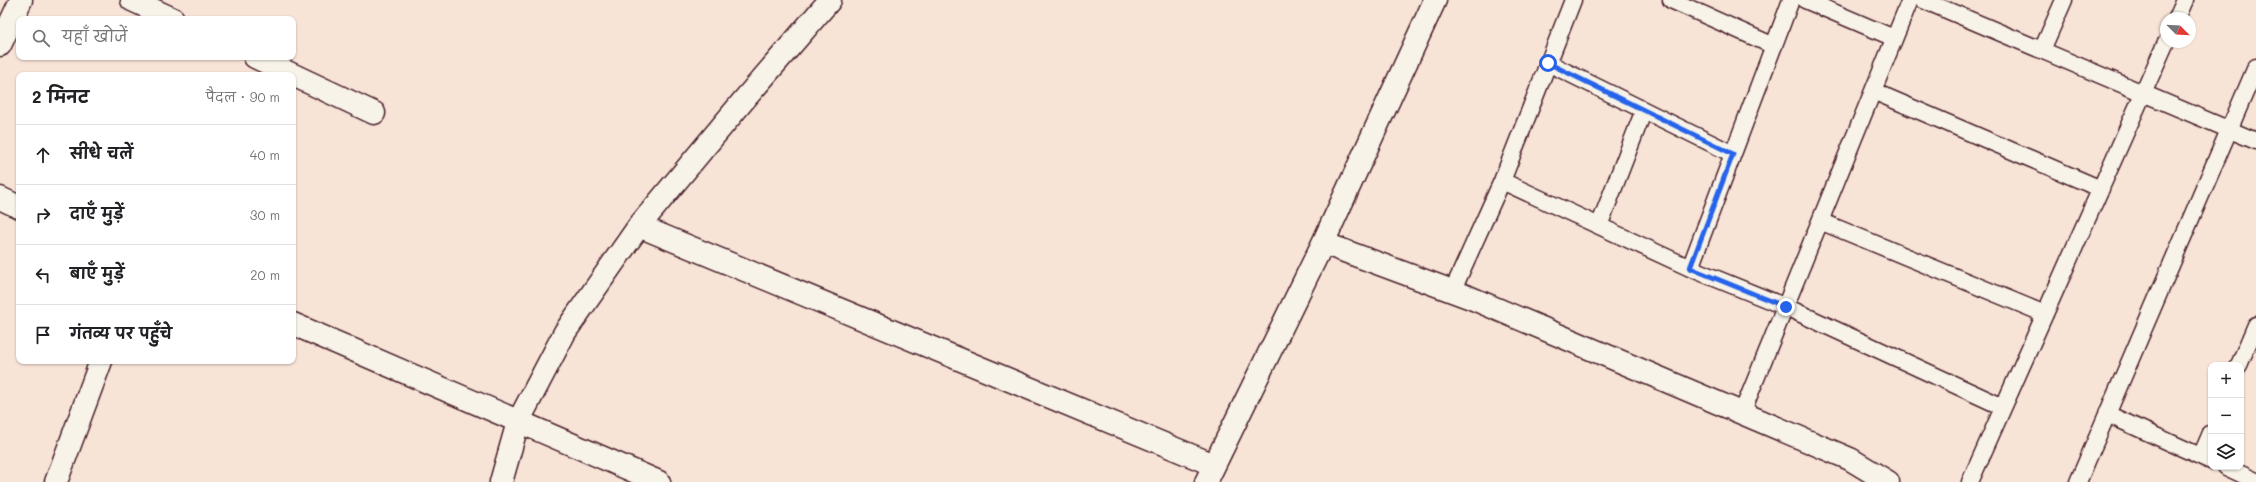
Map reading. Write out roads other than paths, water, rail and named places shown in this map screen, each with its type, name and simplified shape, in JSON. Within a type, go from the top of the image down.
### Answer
[{"type":"street","points":[[0,45],[21,0]]},
{"type":"street","points":[[132,0],[167,16]]},
{"type":"street","points":[[501,482],[518,422],[565,332],[639,226],[743,100],[830,0]]},
{"type":"street","points":[[639,226],[1210,474],[1323,243],[1435,0]]},
{"type":"street","points":[[261,60],[287,72]]},
{"type":"street","points":[[296,76],[374,113]]},
{"type":"street","points":[[0,198],[16,205]]},
{"type":"street","points":[[1323,243],[1452,292],[1742,413],[1850,459],[1888,482]]},
{"type":"street","points":[[296,325],[659,482]]},
{"type":"street","points":[[56,482],[100,364]]},
{"type":"lane","points":[[1452,292],[1502,180],[1573,0]]},
{"type":"lane","points":[[1671,0],[1774,46]]},
{"type":"lane","points":[[1690,268],[1791,0]]},
{"type":"lane","points":[[1805,0],[1894,38]]},
{"type":"lane","points":[[1742,413],[1910,0]]},
{"type":"lane","points":[[1923,0],[2256,141]]},
{"type":"lane","points":[[2042,50],[2064,0]]},
{"type":"lane","points":[[2180,12],[2185,0]]},
{"type":"lane","points":[[1970,482],[2163,48]]},
{"type":"lane","points":[[1548,63],[1733,154]]},
{"type":"lane","points":[[2078,482],[2256,67]]},
{"type":"lane","points":[[1873,91],[2101,189]]},
{"type":"lane","points":[[1599,226],[1644,110]]},
{"type":"lane","points":[[1502,180],[1690,268],[1786,307],[2003,407]]},
{"type":"lane","points":[[1820,221],[2045,314]]},
{"type":"lane","points":[[2240,362],[2256,325]]},
{"type":"lane","points":[[2107,414],[2206,458],[2211,434]]},
{"type":"lane","points":[[2233,470],[2256,480]]}]
